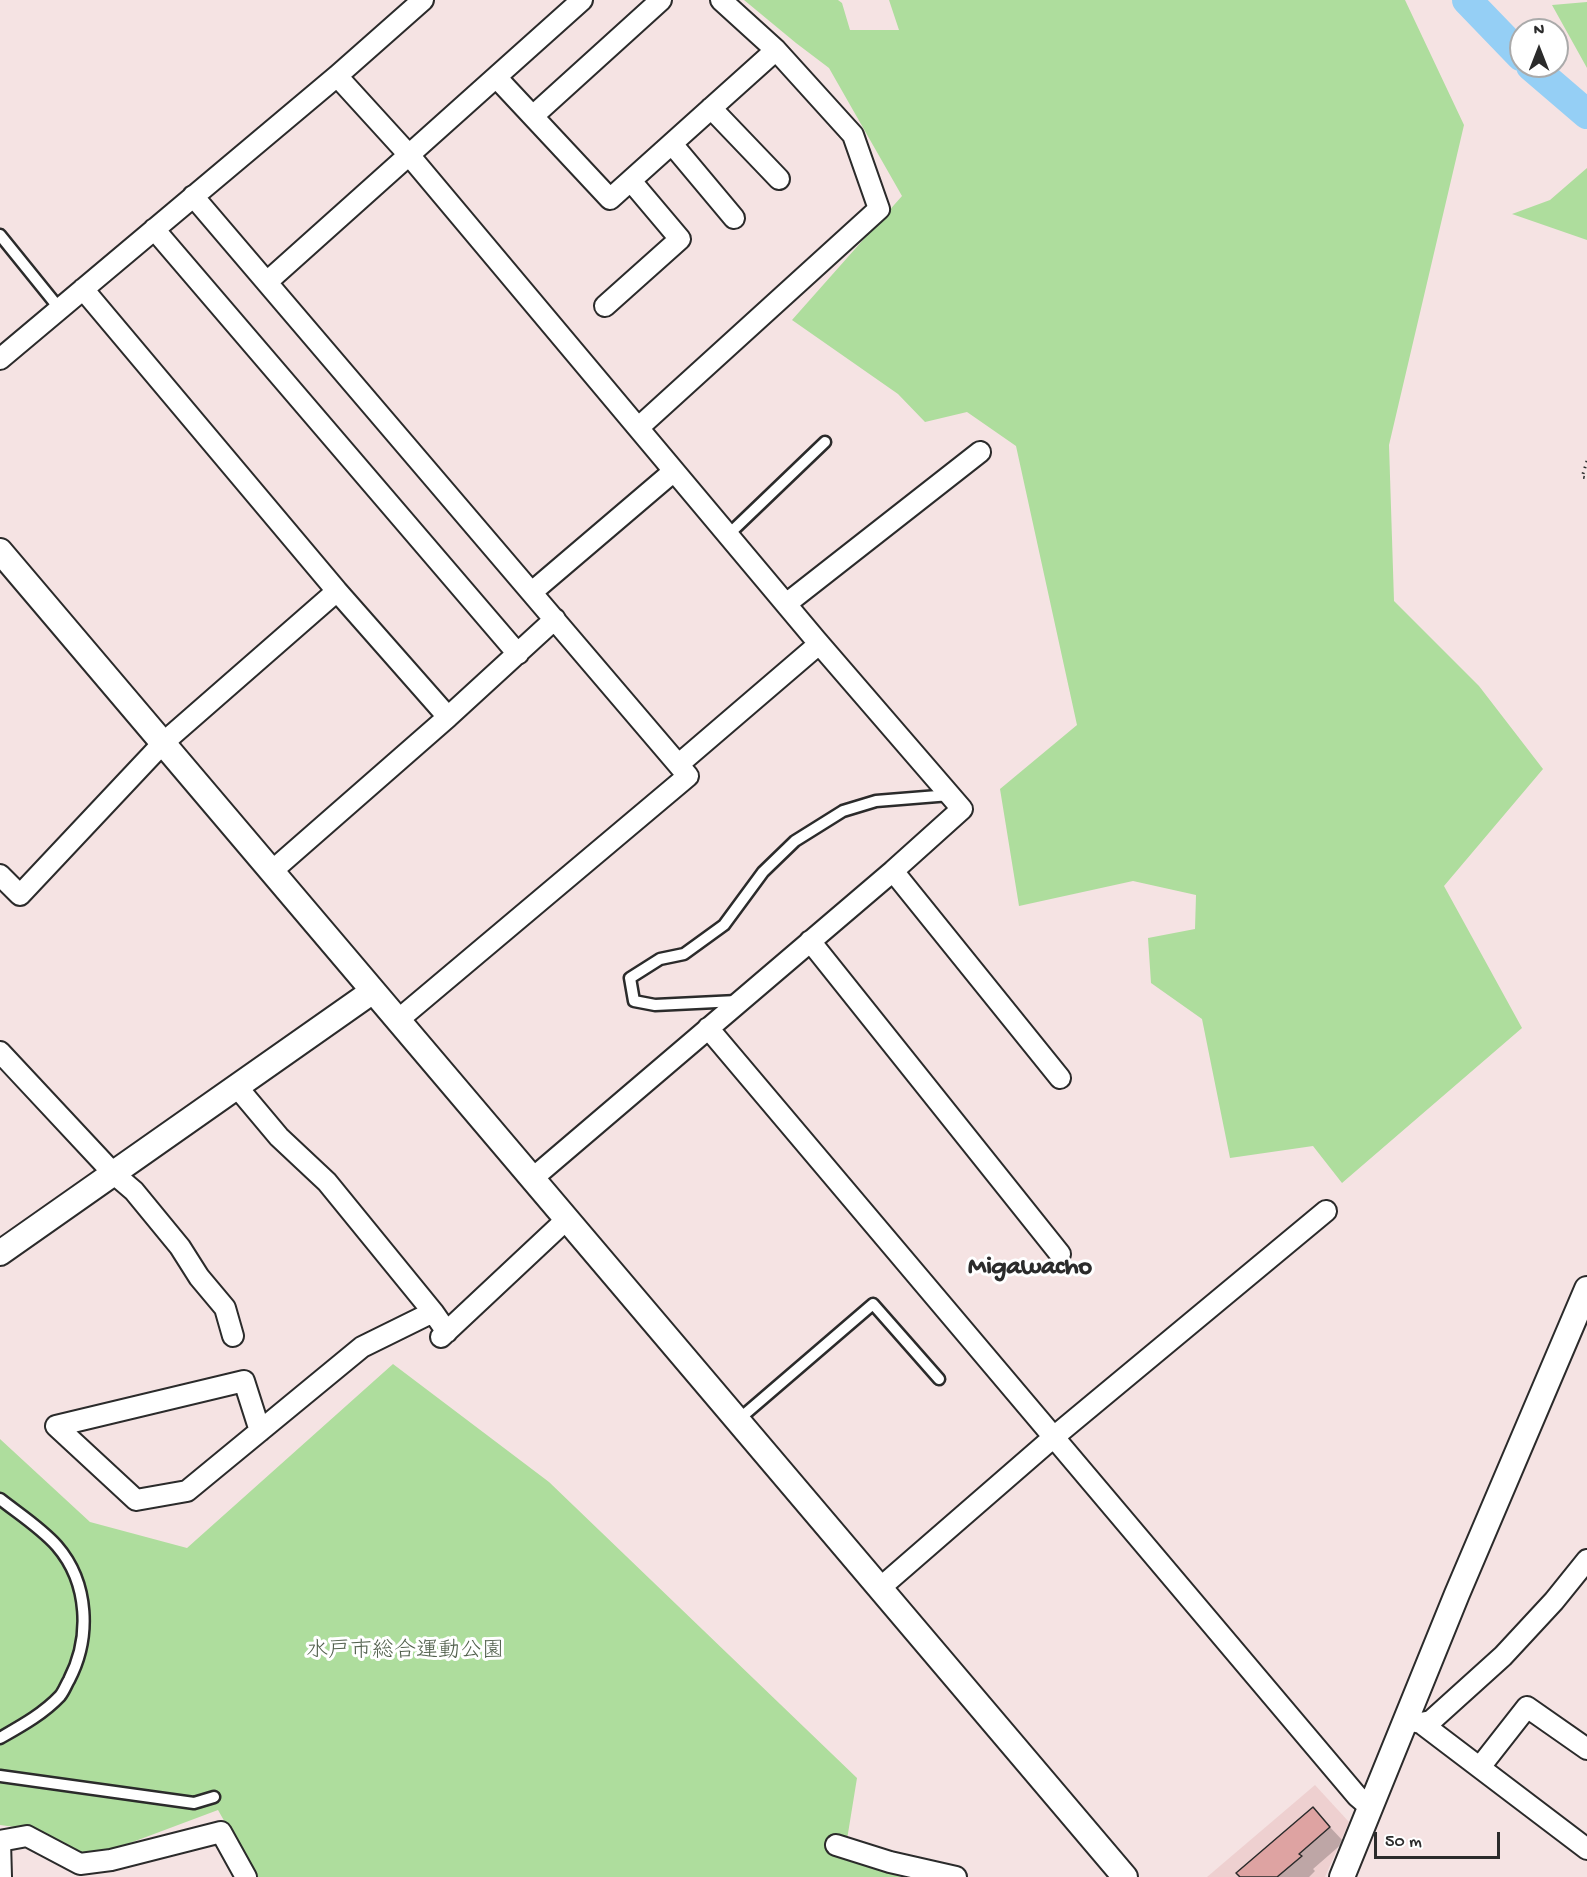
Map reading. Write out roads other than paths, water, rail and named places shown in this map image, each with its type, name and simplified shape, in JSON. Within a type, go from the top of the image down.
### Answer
[{"type":"street","points":[[0,359],[423,0]]},
{"type":"street","points":[[267,282],[582,0]]},
{"type":"street","points":[[533,116],[661,0]]},
{"type":"street","points":[[638,428],[879,209],[853,135],[776,50],[721,0]]},
{"type":"street","points":[[496,77],[610,199],[776,50]]},
{"type":"street","points":[[336,76],[409,155],[819,644],[962,809],[893,871],[533,1178]]},
{"type":"street","points":[[711,108],[779,179]]},
{"type":"street","points":[[672,144],[734,218]]},
{"type":"street","points":[[605,306],[680,239],[631,181]]},
{"type":"street","points":[[194,196],[688,776],[399,1020]]},
{"type":"street","points":[[154,229],[518,654]]},
{"type":"street","points":[[83,289],[337,591],[448,717]]},
{"type":"street","points":[[786,604],[980,452]]},
{"type":"street","points":[[532,592],[674,471]]},
{"type":"street","points":[[0,551],[1125,1877]]},
{"type":"street","points":[[0,875],[20,895],[163,743],[337,591]]},
{"type":"street","points":[[272,871],[448,717],[555,619]]},
{"type":"street","points":[[679,764],[819,644]]},
{"type":"street","points":[[893,871],[1060,1077]]},
{"type":"street","points":[[810,941],[1060,1254]]},
{"type":"street","points":[[0,1253],[373,991]]},
{"type":"street","points":[[708,1028],[1349,1786],[1370,1807]]},
{"type":"street","points":[[0,1052],[113,1173],[134,1191],[180,1247],[199,1277],[225,1308],[233,1336]]},
{"type":"street","points":[[237,1087],[279,1137],[327,1182],[433,1312],[444,1335],[567,1219]]},
{"type":"street","points":[[880,1588],[1055,1436],[1326,1212]]},
{"type":"street","points":[[1341,1877],[1370,1807],[1414,1721],[1457,1594],[1585,1301]]},
{"type":"street","points":[[260,1431],[244,1381],[56,1426],[136,1500],[187,1491],[260,1431],[362,1347],[433,1312]]},
{"type":"street","points":[[1414,1721],[1431,1721],[1503,1656],[1554,1601],[1587,1560]]},
{"type":"street","points":[[1480,1767],[1527,1707],[1587,1749]]},
{"type":"street","points":[[1414,1721],[1480,1767],[1587,1849]]},
{"type":"street","points":[[1,1877],[0,1841],[27,1836],[80,1864],[111,1860],[221,1832],[246,1877]]},
{"type":"street","points":[[836,1845],[890,1862],[956,1877]]},
{"type":"lane","points":[[0,235],[59,308]]},
{"type":"lane","points":[[728,536],[825,442]]},
{"type":"lane","points":[[740,1001],[655,1005],[634,1001],[630,978],[660,959],[684,954],[724,925],[763,873],[795,841],[843,811],[876,801],[950,795]]},
{"type":"lane","points":[[738,1420],[873,1304],[939,1379]]},
{"type":"lane","points":[[0,1499],[56,1546],[70,1566],[81,1593],[83,1636],[75,1668],[61,1694],[40,1713],[0,1738]]},
{"type":"lane","points":[[0,1776],[194,1803],[214,1797]]},
{"type":"waterway","points":[[1467,0],[1509,44]]},
{"type":"waterway","points":[[1545,78],[1587,114]]},
{"type":"district","name":"Migawacho","points":[[1030,1269]]},
{"type":"park label","name":"水戸市総合運動公園","points":[[405,1653]]}]
